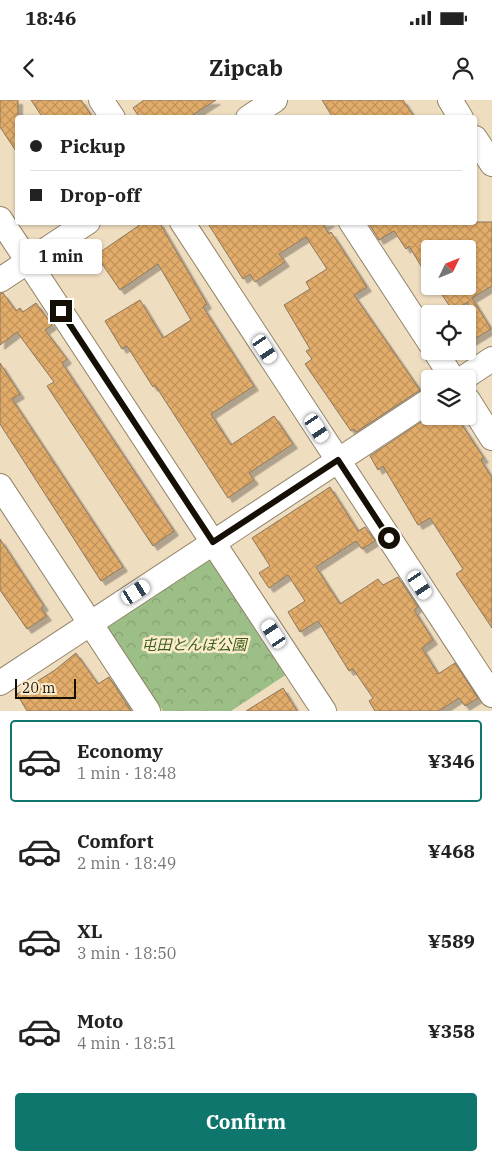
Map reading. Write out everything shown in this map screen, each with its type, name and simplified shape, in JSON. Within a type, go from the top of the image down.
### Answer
[{"type":"street","points":[[101,100],[111,115]]},
{"type":"street","points":[[450,100],[459,115]]},
{"type":"street","points":[[254,115],[274,105]]},
{"type":"street","points":[[477,141],[492,164]]},
{"type":"street","points":[[0,219],[324,711]]},
{"type":"street","points":[[0,280],[84,225]]},
{"type":"street","points":[[184,225],[492,695]]},
{"type":"street","points":[[352,225],[421,330]]},
{"type":"street","points":[[476,370],[492,359]]},
{"type":"street","points":[[0,683],[421,406]]},
{"type":"street","points":[[476,413],[492,438]]},
{"type":"street","points":[[0,486],[148,711]]},
{"type":"green space","name":"屯田とんぼ公園","points":[[210,555],[287,674],[231,711],[163,711],[105,624]]},
{"type":"building","points":[[0,100],[18,100],[18,115],[15,115],[15,150],[0,127]]},
{"type":"building","points":[[31,100],[81,100],[91,115],[41,115]]},
{"type":"building","points":[[144,100],[216,100],[193,115],[138,115],[133,108]]},
{"type":"building","points":[[322,100],[403,100],[413,115],[331,115]]},
{"type":"building","points":[[477,222],[492,222],[492,286],[472,298],[491,329],[476,338],[476,305],[468,305],[468,302],[463,305],[449,305],[442,295],[476,295],[476,240],[421,240],[421,266],[409,246],[406,249],[394,231],[379,240],[370,225],[477,225]]},
{"type":"building","points":[[140,225],[161,225],[207,304],[203,307],[254,386],[211,414],[231,445],[274,416],[293,444],[249,473],[254,480],[228,498],[155,385],[153,387],[127,346],[122,349],[105,321],[140,300],[163,338],[191,320],[158,264],[120,290],[96,255]]},
{"type":"building","points":[[209,225],[326,225],[324,226],[329,234],[331,232],[367,287],[354,295],[420,390],[356,432],[354,429],[351,431],[305,364],[312,359],[306,351],[310,349],[284,305],[310,289],[306,282],[327,269],[306,237],[279,254],[285,262],[255,282],[250,274],[243,279]]},
{"type":"building","points":[[3,293],[16,311],[20,308],[23,312],[36,303],[52,325],[45,330],[67,359],[62,363],[174,531],[153,546],[47,386],[54,382],[17,332],[0,345],[0,294]]},
{"type":"building","points":[[0,363],[20,394],[12,399],[123,567],[101,581],[0,424]]},
{"type":"building","points":[[421,422],[421,425],[462,425],[484,458],[481,460],[492,478],[492,628],[456,574],[463,569],[430,518],[418,525],[383,466],[378,470],[370,456]]},
{"type":"building","points":[[330,487],[358,531],[365,527],[375,541],[362,549],[356,541],[316,567],[340,604],[378,579],[383,585],[398,577],[418,607],[414,610],[433,640],[422,648],[438,674],[455,663],[478,698],[465,706],[459,698],[439,711],[375,711],[369,701],[373,698],[353,669],[349,671],[318,621],[300,632],[288,612],[305,601],[288,575],[269,588],[259,573],[270,566],[252,538]]},
{"type":"building","points":[[0,539],[44,606],[41,608],[47,616],[27,629],[0,590]]},
{"type":"building","points":[[76,653],[98,684],[109,677],[131,711],[27,711],[17,694],[55,670]]},
{"type":"building","points":[[283,688],[297,711],[246,711]]},
{"type":"route","points":[[61,311],[213,542],[338,460],[389,538]]}]
